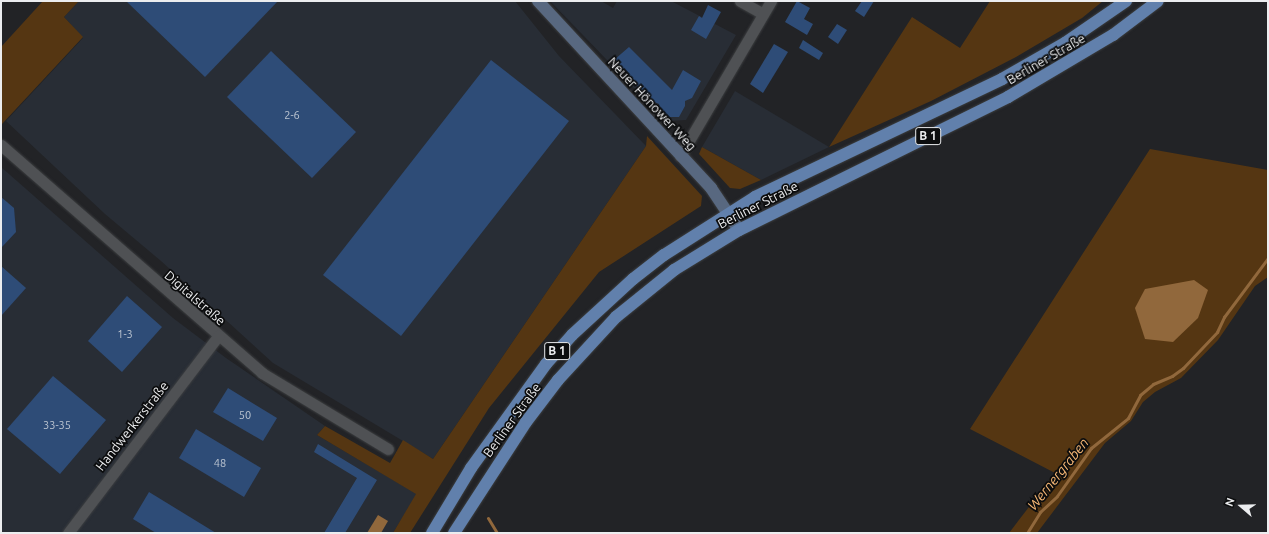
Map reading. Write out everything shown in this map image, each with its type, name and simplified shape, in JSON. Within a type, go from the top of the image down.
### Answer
[{"type":"main road","name":"Neuer Hönower Weg","points":[[538,1],[711,188],[739,230]]},
{"type":"main road","name":"Berliner Straße","points":[[432,533],[509,413],[572,335],[632,279],[729,213],[809,170],[864,146],[1008,76],[1065,44],[1126,1]]},
{"type":"main road","name":"Berliner Straße","points":[[454,533],[526,422],[558,380],[611,322],[674,270],[739,230],[1015,94],[1113,35],[1158,1]]},
{"type":"street","points":[[740,1],[764,14]]},
{"type":"street","points":[[680,156],[772,1]]},
{"type":"street","name":"Digitalstraße","points":[[1,145],[218,336],[275,382],[388,449]]},
{"type":"street","name":"Handwerkerstraße","points":[[68,533],[218,336]]},
{"type":"shaded area","points":[[43,1],[79,1],[64,17],[83,37],[2,124],[1,47]]},
{"type":"shaded area","points":[[79,1],[515,1],[559,56],[646,146],[433,459],[273,363],[161,261],[105,214],[6,121],[83,38],[64,17]]},
{"type":"shaded area","points":[[550,1],[601,1],[613,8],[617,1],[671,1],[736,35],[686,120],[669,121],[662,117]]},
{"type":"shaded area","points":[[990,1],[1103,1],[1082,18],[1016,57],[931,101],[829,147],[912,17],[960,48]]},
{"type":"shaded area","points":[[735,91],[829,147],[761,180],[702,147]]},
{"type":"shaded area","points":[[647,136],[702,196],[701,206],[599,272],[489,408],[410,533],[393,533],[416,494],[317,435],[325,426],[390,463],[403,440],[433,459],[646,146]]},
{"type":"shaded area","points":[[702,147],[761,180],[740,189],[730,188],[699,154]]},
{"type":"shaded area","points":[[1150,149],[1268,170],[1268,277],[1255,286],[1218,340],[1181,378],[1155,392],[1143,402],[1131,421],[1105,443],[1037,533],[1009,533],[1055,473],[970,429]]},
{"type":"shaded area","points":[[1,167],[173,318],[226,358],[325,426],[317,435],[417,494],[393,533],[1,533]]},
{"type":"shaded area","points":[[1194,280],[1208,290],[1198,318],[1173,342],[1145,339],[1135,308],[1145,289]]},
{"type":"shaded area","points":[[378,515],[388,521],[381,533],[367,533]]},
{"type":"building","points":[[126,1],[278,1],[205,77]]},
{"type":"building","points":[[797,1],[810,8],[804,19],[813,24],[807,35],[785,22]]},
{"type":"building","points":[[862,1],[874,1],[864,17],[855,11]]},
{"type":"building","points":[[708,5],[721,12],[706,39],[691,30],[699,16],[702,18]]},
{"type":"building","points":[[837,24],[847,30],[838,44],[828,37]]},
{"type":"building","points":[[803,40],[823,53],[819,60],[799,48]]},
{"type":"building","points":[[774,44],[788,52],[763,93],[750,84]]},
{"type":"building","points":[[629,47],[672,90],[683,70],[701,81],[692,98],[685,101],[685,106],[679,117],[667,117],[661,111],[659,104],[650,100],[614,60]]},
{"type":"building","points":[[271,51],[356,132],[312,178],[227,97]]},
{"type":"building","points":[[491,60],[569,121],[401,336],[323,275]]},
{"type":"building","points":[[1,197],[14,208],[16,232],[1,248]]},
{"type":"building","points":[[1,266],[26,288],[1,316]]},
{"type":"building","points":[[127,296],[162,327],[122,372],[88,341]]},
{"type":"building","points":[[53,376],[106,420],[60,474],[7,429]]},
{"type":"building","points":[[228,388],[277,418],[263,441],[213,412]]},
{"type":"building","points":[[196,429],[261,468],[244,497],[179,458]]},
{"type":"building","points":[[318,444],[377,480],[345,533],[324,533],[357,478],[314,452]]},
{"type":"building","points":[[149,492],[216,533],[156,533],[133,519]]},
{"type":"waterway","name":"Wernergraben","points":[[1027,533],[1040,512],[1057,496],[1091,448],[1128,418],[1140,395],[1153,384],[1172,376],[1183,368],[1217,332],[1224,317],[1268,258]]},
{"type":"waterway","points":[[488,518],[497,533]]}]
